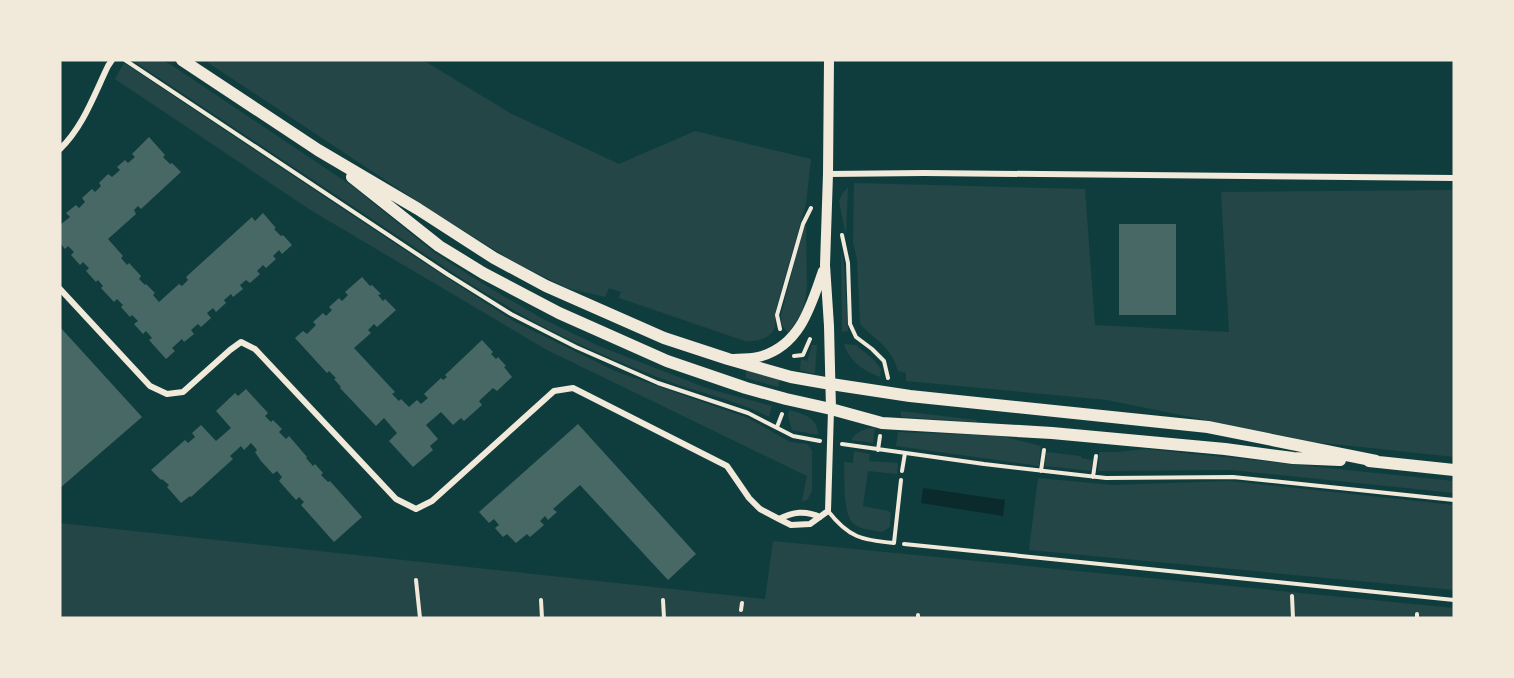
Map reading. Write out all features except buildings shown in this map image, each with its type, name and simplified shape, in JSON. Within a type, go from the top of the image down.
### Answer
[{"type":"main road","points":[[182,60],[318,150],[418,209],[494,258],[546,286],[664,338],[728,359],[831,384],[910,396],[1208,427],[1376,461]]},
{"type":"main road","points":[[318,150],[439,246],[483,273],[559,313],[667,361],[746,388],[882,423],[1052,433],[1225,449],[1293,458],[1376,461],[1454,470]]},
{"type":"street","points":[[60,149],[70,140],[85,116],[112,60]]},
{"type":"street","points":[[60,289],[150,386],[167,394],[183,392],[241,342],[255,349],[396,499],[416,509],[432,501],[554,391],[573,388],[727,466],[749,498],[760,509],[791,525],[810,524],[828,511],[831,384],[825,266],[829,60]]},
{"type":"street","points":[[828,174],[1454,178]]},
{"type":"street","points":[[728,359],[764,356],[789,340],[801,326],[811,308],[825,266]]},
{"type":"street","points":[[779,519],[789,513],[810,513],[820,517]]},
{"type":"lane","points":[[828,511],[844,529],[858,537],[894,543],[901,480]]},
{"type":"lane","points":[[741,610],[742,603]]},
{"type":"path","points":[[784,335],[780,331],[777,315],[803,224],[813,204]]},
{"type":"path","points":[[849,263],[850,324],[853,337],[872,349],[884,361],[888,376]]},
{"type":"path","points":[[794,356],[802,355],[811,338],[816,338]]},
{"type":"path","points":[[784,408],[777,427],[793,436],[811,440]]},
{"type":"path","points":[[860,447],[1093,477],[1233,477],[1454,500]]},
{"type":"path","points":[[1041,471],[1044,450]]},
{"type":"path","points":[[901,480],[905,453]]},
{"type":"path","points":[[1093,477],[1096,456]]},
{"type":"path","points":[[894,543],[1454,600]]},
{"type":"path","points":[[416,580],[420,618]]},
{"type":"path","points":[[1292,596],[1293,618]]},
{"type":"path","points":[[541,600],[542,618]]},
{"type":"path","points":[[663,600],[664,618]]},
{"type":"shaded area","points":[[132,60],[161,60],[170,64],[352,186],[435,253],[543,319],[599,346],[709,389],[772,406],[769,417],[635,368],[548,329],[464,280]]},
{"type":"shaded area","points":[[204,60],[423,60],[510,113],[619,164],[695,131],[811,159],[806,204],[775,312],[775,327],[763,339],[745,341],[619,298],[621,292],[609,288],[605,297],[567,288],[516,263],[435,213]]},
{"type":"shaded area","points":[[124,63],[515,322],[615,371],[748,418],[790,442],[807,444],[812,450],[812,491],[807,500],[802,501],[807,476],[547,350],[312,211],[115,79]]},
{"type":"shaded area","points":[[854,183],[1085,189],[1095,325],[1229,332],[1221,192],[1454,190],[1454,457],[1314,442],[1107,400],[906,381],[906,373],[898,371],[892,356],[860,324],[857,259],[853,242]]},
{"type":"shaded area","points":[[848,187],[846,236],[839,201]]},
{"type":"shaded area","points":[[806,225],[807,288],[805,300],[802,312],[788,333],[782,325],[781,315]]},
{"type":"shaded area","points":[[841,250],[848,331],[842,332]]},
{"type":"shaded area","points":[[844,344],[856,345],[874,360],[881,369],[880,377],[858,365],[849,355]]},
{"type":"shaded area","points":[[812,345],[817,345],[815,373],[800,370],[801,359],[807,361]]},
{"type":"shaded area","points":[[748,370],[780,379],[778,387],[746,378]]},
{"type":"shaded area","points":[[789,410],[813,420],[818,435],[792,430],[788,416]]},
{"type":"shaded area","points":[[901,411],[976,420],[977,422],[901,417]]},
{"type":"shaded area","points":[[875,428],[873,443],[851,440],[860,431]]},
{"type":"shaded area","points":[[898,432],[1001,436],[1041,446],[1039,466],[896,446]]},
{"type":"shaded area","points":[[1146,449],[1454,481],[1454,493],[1231,470],[1098,471],[1099,452]]},
{"type":"shaded area","points":[[854,451],[870,454],[869,461],[898,463],[897,474],[868,471],[863,506],[891,513],[890,527],[882,532],[864,529],[850,519],[845,495],[844,462],[853,463]]},
{"type":"shaded area","points":[[1046,452],[1081,456],[1081,458],[1093,460],[1091,471],[1045,466]]},
{"type":"shaded area","points":[[1038,478],[1113,485],[1230,481],[1454,505],[1454,590],[1029,550]]},
{"type":"shaded area","points":[[923,488],[1005,500],[1003,516],[921,503]]},
{"type":"shaded area","points":[[60,523],[765,599],[773,541],[1454,608],[1454,618],[60,618]]}]
